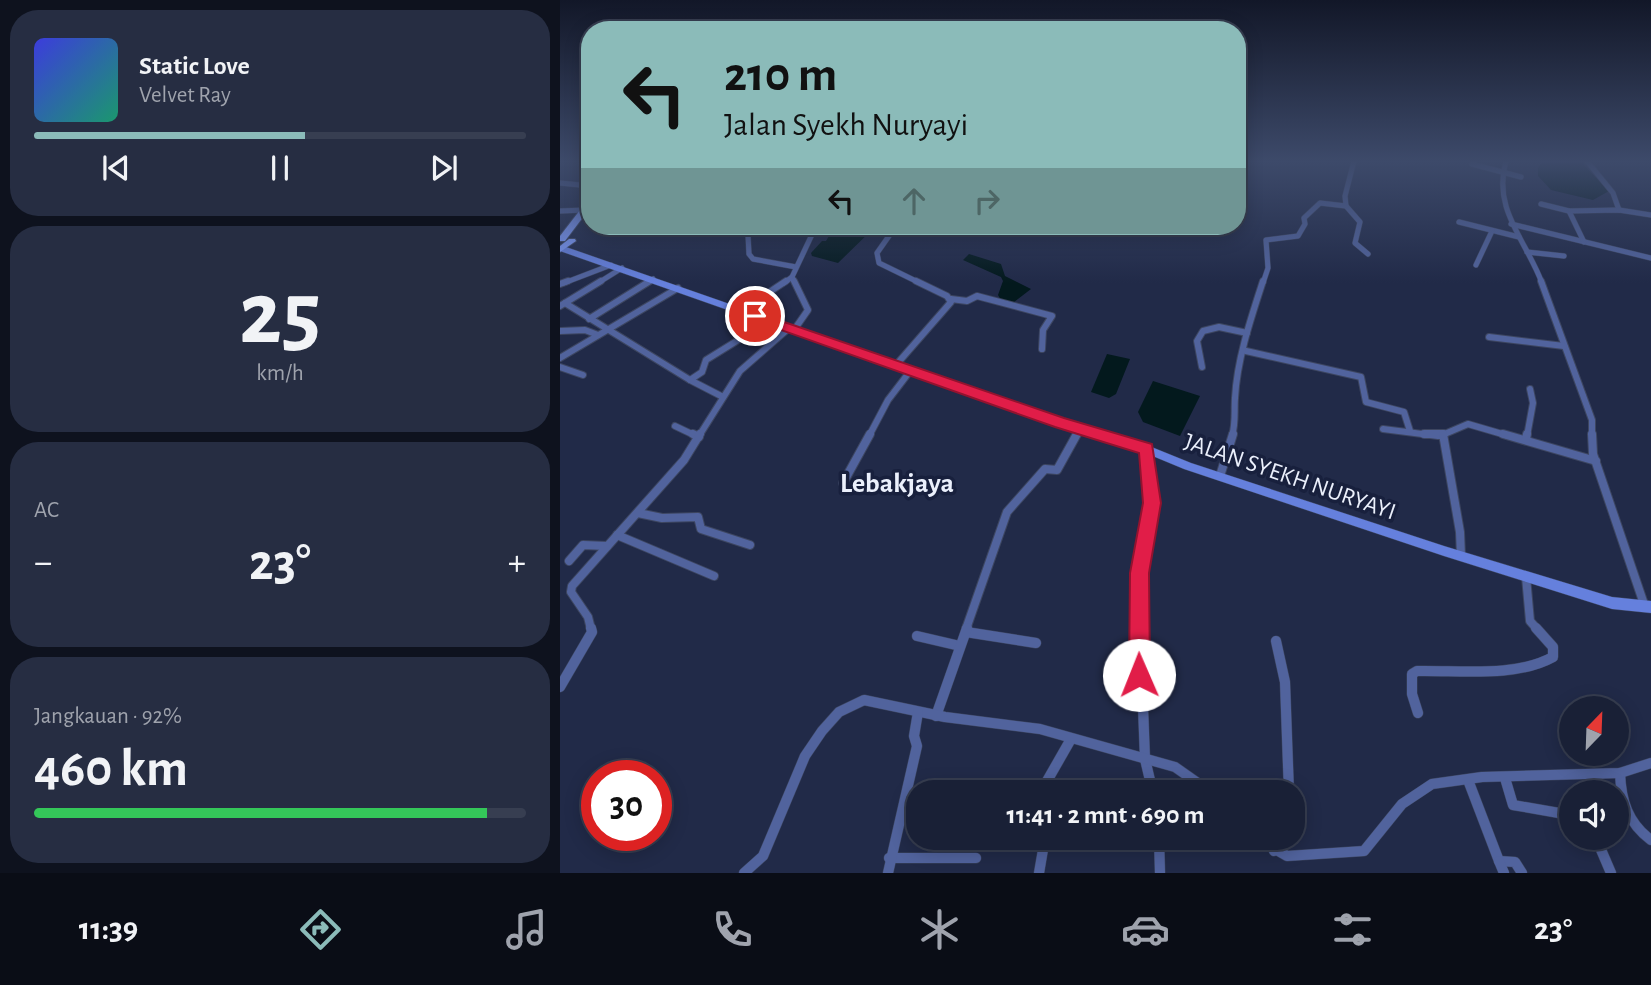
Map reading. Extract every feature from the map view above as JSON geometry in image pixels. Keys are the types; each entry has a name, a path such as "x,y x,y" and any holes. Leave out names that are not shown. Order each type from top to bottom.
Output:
{"main road":[{"path":"568,247 561,239 581,215"},
{"path":"568,247 573,228"},
{"name":"JALAN SYEKH NURYAYI","path":"568,247 769,321 1220,476 1526,577 1612,603 1648,607"}],"street":[{"path":"1346,202 1346,206 1360,222 1355,243 1368,254"},
{"path":"1503,202 1511,224 1527,252 1592,420 1596,461 1648,607"},
{"path":"1617,202 1619,210"},
{"path":"1220,476 1237,419 1235,398 1246,351 1247,333 1268,268 1267,238 1297,236 1305,223 1304,218 1320,203 1346,206"},
{"path":"1541,204 1569,211 1619,210 1651,215"},
{"path":"560,211 581,207"},
{"path":"1569,211 1584,242"},
{"path":"1459,222 1519,237"},
{"path":"1511,224 1651,258"},
{"path":"1476,265 1479,253 1492,231"},
{"path":"748,235 749,254 753,259 796,267"},
{"path":"741,311 792,277 812,235"},
{"path":"890,235 877,253 879,263 951,299 967,301 978,296 1052,316 1043,330 1042,348"},
{"path":"1527,252 1564,256"},
{"path":"560,284 617,266"},
{"path":"617,266 563,305 723,397"},
{"path":"560,687 592,632 589,617 570,592 572,586 684,460 742,369 792,329 808,310 792,277"},
{"path":"589,319 653,279"},
{"path":"560,359 678,288"},
{"path":"896,365 950,306 951,299"},
{"path":"690,380 702,372 706,360 769,321"},
{"path":"1202,367 1197,339 1203,331 1219,327 1247,333"},
{"path":"560,331 585,330 598,335"},
{"path":"1489,337 1564,346"},
{"path":"560,350 569,352"},
{"path":"1246,351 1361,377 1366,402 1404,412 1410,430"},
{"path":"560,367 583,375"},
{"path":"843,483 888,400 911,370"},
{"path":"1526,439 1533,402 1530,389"},
{"path":"1383,429 1443,434 1449,430 1460,430 1468,424 1596,461"},
{"path":"675,426 699,437"},
{"path":"936,716 1007,512 1045,469 1057,470 1080,429"},
{"path":"1443,434 1461,556"},
{"path":"1146,449 1152,503 1140,573 1139,612 1145,759 1150,780"},
{"path":"638,513 662,518 698,517 701,529 750,545"},
{"path":"617,535 714,576"},
{"path":"569,561 583,545 607,546"},
{"path":"1418,713 1412,694 1412,674 1417,671 1528,666 1549,662 1553,657 1553,647 1530,621 1526,577"},
{"path":"966,632 1036,643"},
{"path":"917,636 960,646"},
{"path":"1276,641 1286,682 1289,780"},
{"path":"744,873 763,856 805,756 839,712 864,700 936,716 1040,729 1071,740 1175,767 1194,780"},
{"path":"888,873 917,747 914,736 918,712"},
{"path":"1048,780 1071,740"},
{"path":"1271,850 1287,856 1364,851 1402,804 1432,784 1505,778 1620,776 1651,763"},
{"path":"1620,776 1621,794 1630,824 1651,840"},
{"path":"1505,778 1513,805 1559,813"},
{"path":"1468,780 1504,873"},
{"path":"1039,873 1043,850"},
{"path":"1159,850 1160,873"},
{"path":"1601,850 1611,873"},
{"path":"890,858 976,858"},
{"path":"1499,861 1517,863 1522,873"}],"shaded area":[{"path":"830,235 867,235 838,263 812,256 811,253"},
{"path":"969,254 1001,264 1005,276 1031,289 1014,302 1001,300 998,295 1003,281 1001,277 963,260"},
{"path":"1107,354 1130,359 1116,394 1109,398 1091,392"},
{"path":"1153,381 1200,396 1180,436 1143,422 1138,412"}],"district":[{"name":"Lebakjaya","path":"897,484"}],"route":[{"path":"755,316 1060,423 1146,449 1152,503 1140,573 1139,675"}]}
